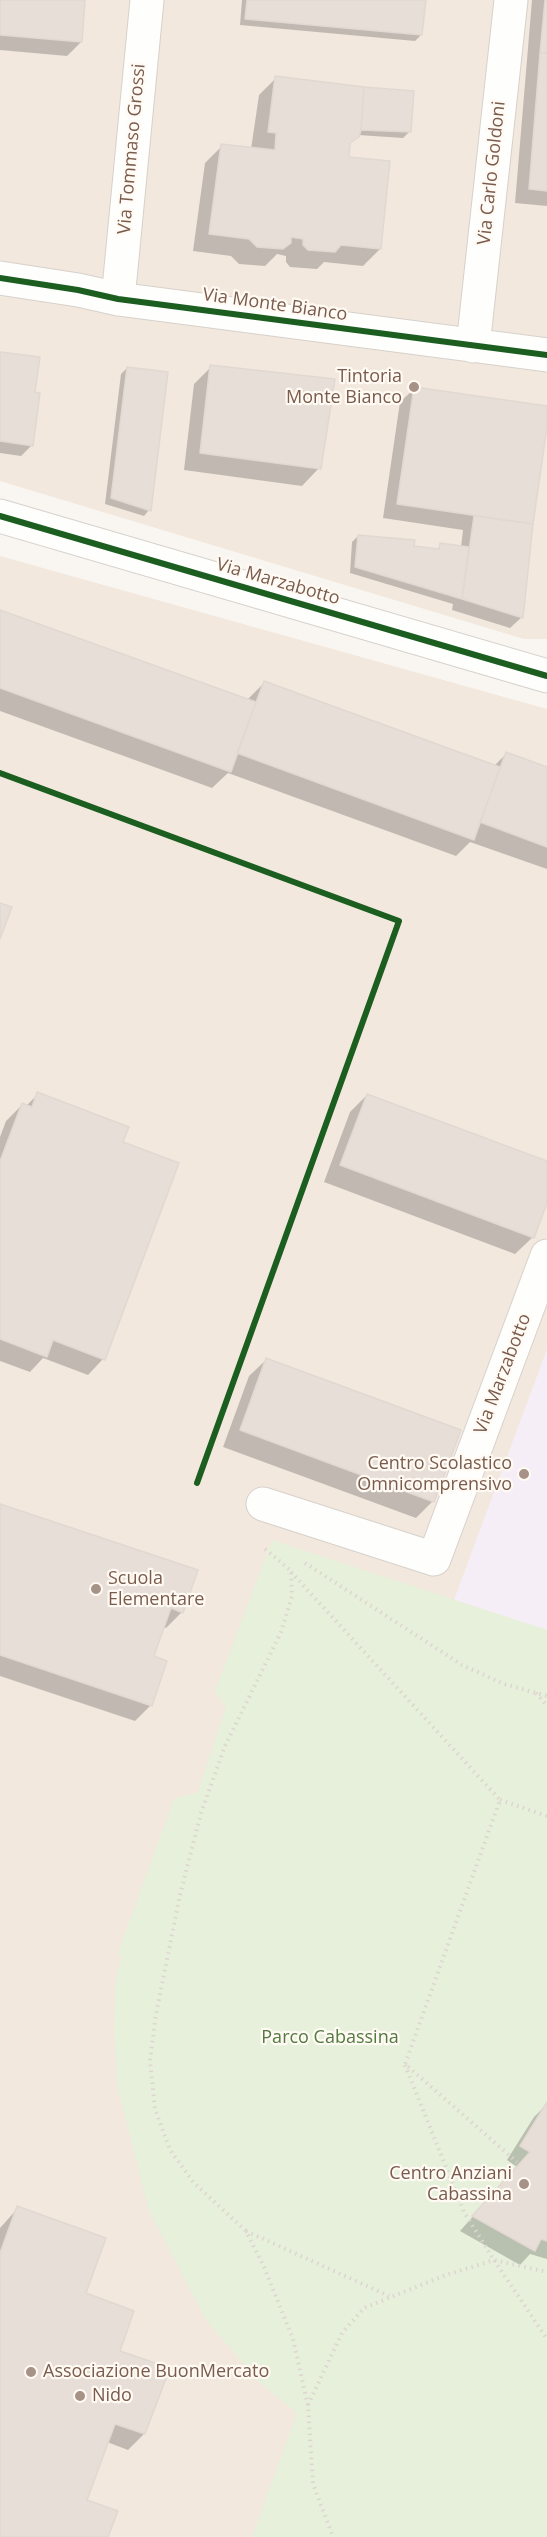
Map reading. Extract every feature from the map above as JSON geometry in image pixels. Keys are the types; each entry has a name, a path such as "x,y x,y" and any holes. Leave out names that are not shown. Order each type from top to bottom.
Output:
{"street":[{"name":"Via Tommaso Grossi","path":"118,299 147,0"},
{"name":"Via Carlo Goldoni","path":"473,346 511,0"},
{"name":"Via Monte Bianco","path":"0,278 78,290 118,299 547,355"},
{"name":"Via Marzabotto","path":"0,516 547,676"},
{"name":"Via Marzabotto","path":"263,1504 435,1559 547,1256"}],"path":[{"path":"270,1546 260,1543 291,1571 500,1800 547,1816"},
{"path":"300,1560 462,1665 504,1683 547,1696"},
{"path":"291,1571 292,1596 280,1632 225,1746 201,1813 180,1895 156,2014 150,2061 155,2109 170,2150 194,2183 246,2231 390,2296"},
{"path":"536,1693 547,1706"},
{"path":"500,1800 405,2064 464,2212 547,2339"},
{"path":"405,2064 517,2162"},
{"path":"246,2231 264,2267 293,2338 308,2406 313,2484 333,2537"},
{"path":"308,2406 342,2333 364,2308 390,2296 494,2260 547,2272"}],"shaded area":[{"path":"0,0 547,0 547,639 524,639 0,481"},
{"path":"0,556 547,709 547,2537 0,2537"},
{"name":"Centro Scolastico Omnicomprensivo","path":"547,1349 547,1630 454,1600"}],"green space":[{"name":"Parco Cabassina","path":"272,1540 547,1630 547,2537 252,2537 297,2413 260,2383 206,2320 149,2211 117,2085 114,2033 115,1982 122,1955 118,1953 174,1799 198,1792 226,1707 215,1691"}],"building":[{"path":"0,0 85,0 82,42 0,35"},
{"path":"247,0 426,0 422,35 245,19"},
{"path":"545,0 547,0 547,53 540,53"},
{"path":"540,53 547,53 547,191 529,189"},
{"path":"275,76 364,87 361,130 359,137 350,143 349,157 390,161 381,249 341,245 335,252 308,250 303,245 303,239 291,237 291,243 283,249 257,247 249,239 209,234 221,144 275,150 276,133 268,132"},
{"path":"364,87 414,91 411,132 361,130"},
{"path":"0,352 40,357 35,392 40,393 33,446 0,441"},
{"path":"210,365 335,379 321,469 200,453"},
{"path":"127,367 168,372 151,511 111,498"},
{"path":"414,387 547,406 547,427 533,524 397,504"},
{"path":"474,516 533,524 523,618 462,599"},
{"path":"358,535 415,540 414,546 439,549 440,543 469,547 462,599 355,567"},
{"path":"0,610 256,702 231,772 0,688"},
{"path":"264,681 500,767 474,840 237,753"},
{"path":"506,752 547,767 547,847 480,822"},
{"path":"0,903 12,907 0,939"},
{"path":"37,1092 129,1127 123,1142 179,1163 105,1360 53,1340 47,1357 0,1339 0,1161 22,1103 32,1107"},
{"path":"367,1094 547,1161 547,1203 534,1238 340,1165"},
{"path":"266,1358 461,1430 434,1502 240,1430"},
{"name":"Scuola Elementare","path":"0,1504 198,1570 183,1613 171,1608 154,1656 167,1661 152,1706 0,1655"},
{"name":"Centro Anziani Cabassina","path":"547,2102 547,2241 541,2239 535,2251 472,2216 530,2152 520,2146"},
{"name":"Nido","path":"17,2206 106,2238 86,2293 134,2311 120,2351 170,2368 145,2434 115,2424 87,2500 118,2511 108,2537 0,2537 0,2253"}],"cycle path":[{"path":"0,278 78,290 118,299 547,355"},
{"path":"0,516 547,676"},
{"path":"0,773 399,921 197,1483"}],"place":[{"name":"Tintoria Monte Bianco","path":"414,387"},
{"name":"Centro Scolastico Omnicomprensivo","path":"524,1474"},
{"name":"Scuola Elementare","path":"96,1589"},
{"name":"Centro Anziani Cabassina","path":"524,2184"},
{"name":"Associazione BuonMercato","path":"31,2372"},
{"name":"Nido","path":"80,2396"}]}
